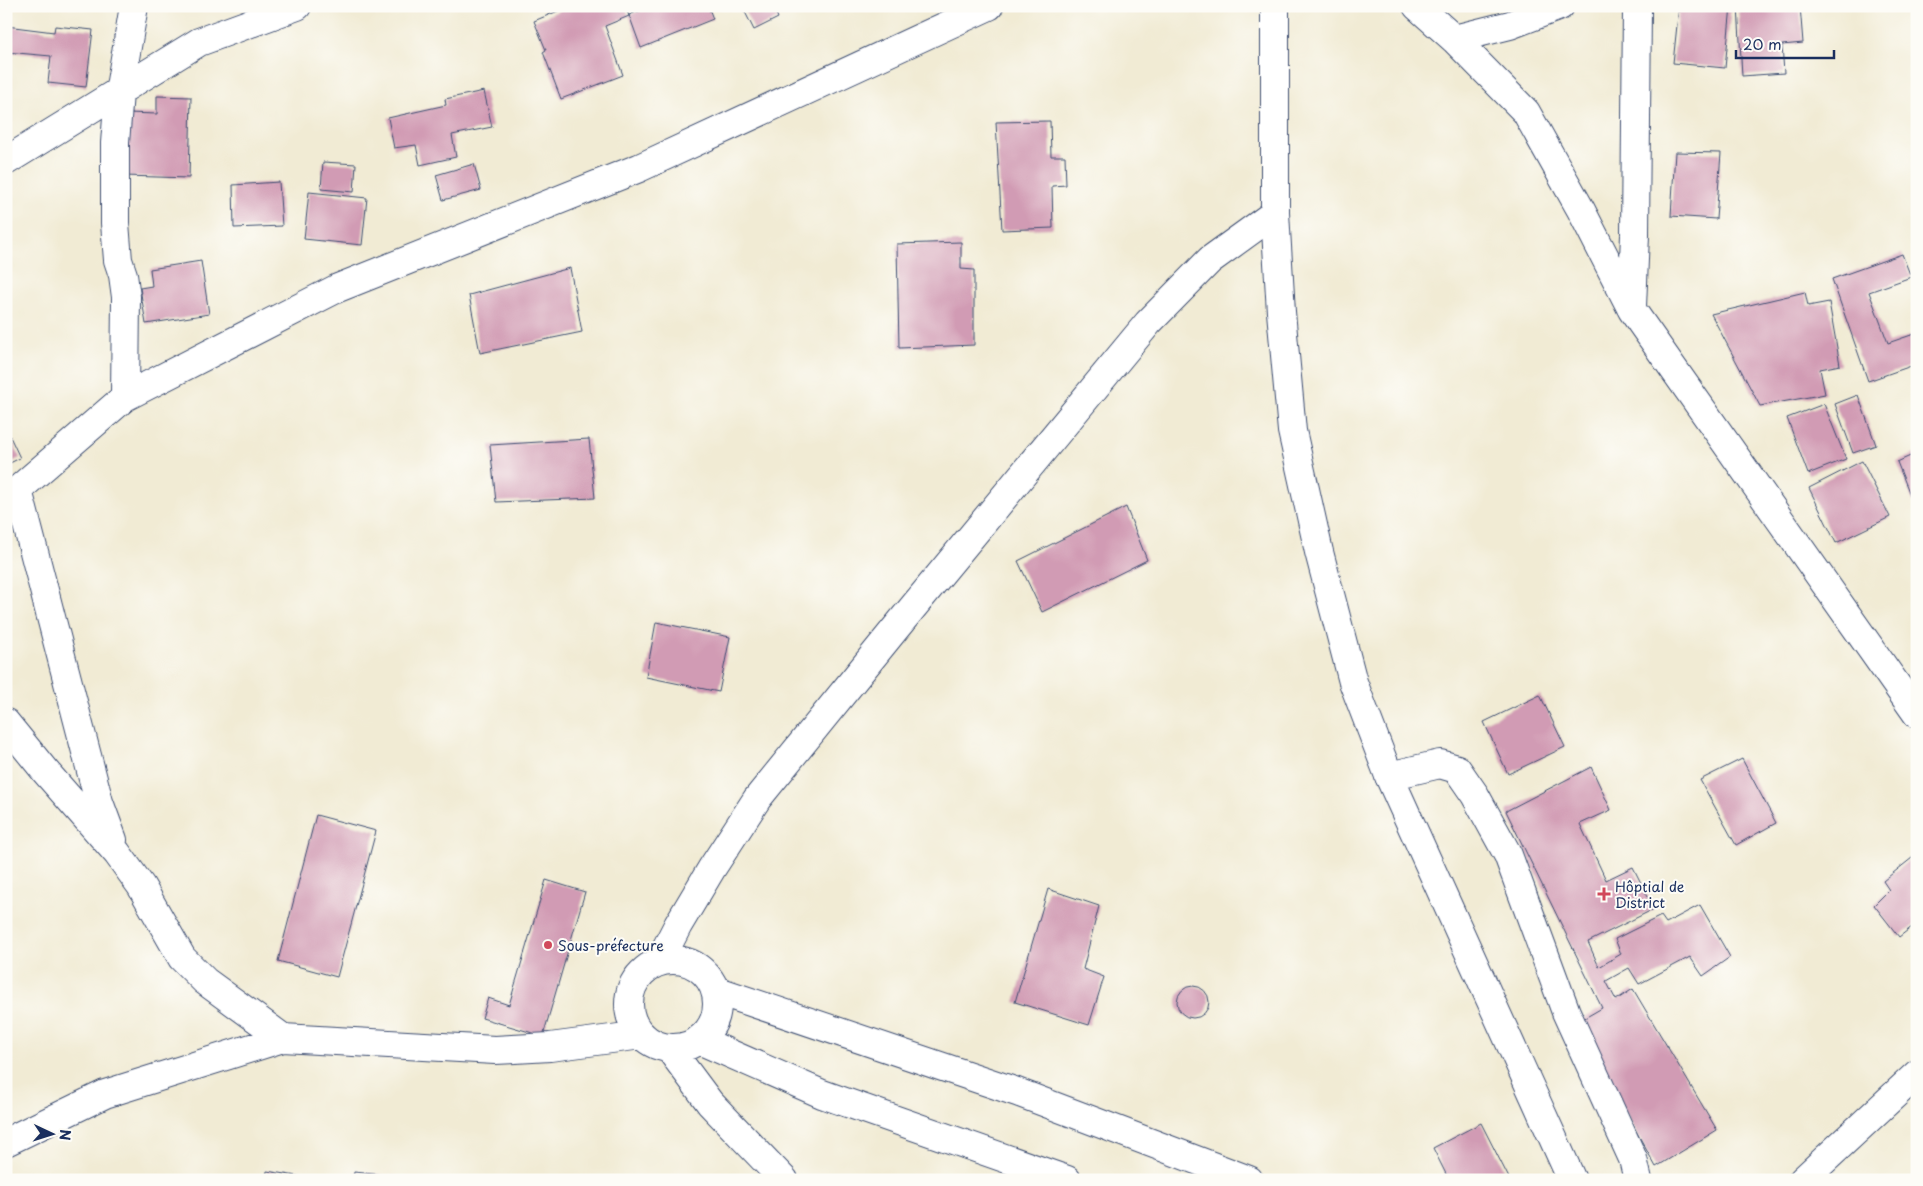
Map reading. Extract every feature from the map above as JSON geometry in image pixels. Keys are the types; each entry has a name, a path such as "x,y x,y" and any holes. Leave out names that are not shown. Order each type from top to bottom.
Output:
{"street":[{"path":"125,398 126,297 118,260 115,223 114,143 119,93 134,6"},
{"path":"6,161 199,42 297,6"},
{"path":"118,854 99,802 12,495 125,398 338,288 639,168 989,6"},
{"path":"1275,6 1275,213 1292,431 1319,552 1353,682 1389,776 1572,1180"},
{"path":"1417,6 1454,39 1526,112 1581,210 1632,310 1917,714"},
{"path":"1454,39 1510,25 1560,6"},
{"path":"1632,310 1635,235 1637,6"},
{"path":"659,962 707,876 758,799 895,629 1148,323 1210,260 1275,213"},
{"path":"6,723 44,770 118,854 141,886 182,958 205,981 283,1038"},
{"path":"1389,776 1440,764 1457,769 1476,795 1508,855 1566,1012 1633,1159 1638,1180"},
{"path":"673,959 693,964 709,978 715,990 718,1004 715,1018 709,1031 699,1040 684,1047 669,1048 655,1044 642,1035 633,1023 629,1009 630,994 636,980 646,969 659,962 673,959"},
{"path":"715,990 1017,1092 1250,1180"},
{"path":"6,1142 105,1094 283,1038 495,1050 550,1047 642,1035"},
{"path":"699,1040 822,1094 1067,1180"},
{"path":"669,1048 710,1103 784,1180"},
{"path":"1803,1180 1917,1074"}],"building":[{"path":"570,6 625,6 629,16 605,26 623,75 561,99 543,52 546,50 534,21"},
{"path":"651,6 708,6 713,19 641,48 629,15"},
{"path":"742,6 773,6 778,18 754,30"},
{"path":"1679,6 1731,6 1725,68 1673,63"},
{"path":"1738,6 1800,6 1803,43 1782,45 1784,73 1742,76"},
{"path":"6,26 54,32 55,26 93,30 86,87 48,83 51,56 6,52"},
{"path":"484,91 492,127 452,135 456,157 420,165 416,145 394,148 388,118 446,105 445,99"},
{"path":"157,96 191,97 189,178 125,176 127,113 157,114"},
{"path":"1050,121 1051,156 1065,156 1066,185 1052,186 1053,228 1002,230 996,122"},
{"path":"1675,152 1721,153 1716,219 1671,216"},
{"path":"323,162 356,164 354,192 321,189"},
{"path":"474,164 481,190 443,200 436,175"},
{"path":"279,182 282,226 234,228 233,185"},
{"path":"309,192 367,198 362,245 304,239"},
{"path":"961,242 961,269 974,270 974,345 899,348 897,244"},
{"path":"1902,254 1911,277 1869,292 1888,343 1917,333 1917,364 1868,381 1832,279"},
{"path":"201,261 209,314 146,324 140,288 152,286 150,269"},
{"path":"570,268 582,332 480,353 469,295"},
{"path":"1805,292 1808,306 1829,302 1840,365 1820,369 1825,394 1760,406 1711,314"},
{"path":"1858,395 1876,445 1853,453 1835,404"},
{"path":"1824,404 1846,459 1808,474 1787,418"},
{"path":"6,428 20,458 6,465"},
{"path":"589,439 595,498 496,502 490,445"},
{"path":"1917,453 1917,512 1897,462"},
{"path":"1862,461 1890,517 1836,543 1809,488"},
{"path":"1126,507 1147,560 1042,612 1018,561"},
{"path":"656,622 730,637 719,692 646,677"},
{"path":"1540,695 1565,747 1508,774 1484,722"},
{"path":"1742,759 1776,823 1736,845 1700,780"},
{"path":"1591,767 1611,810 1580,824 1606,880 1633,867 1654,909 1588,942 1599,967 1621,954 1615,939 1661,916 1666,923 1700,905 1730,957 1703,976 1690,957 1639,984 1629,968 1606,981 1616,1000 1633,989 1717,1130 1656,1167 1576,1023 1602,1008 1506,811"},
{"path":"316,815 376,831 337,977 278,961"},
{"path":"1917,854 1917,923 1899,937 1874,905 1889,890 1883,881"},
{"name":"Sous-préfecture","path":"546,880 585,892 543,1036 482,1018 488,998 509,1005"},
{"path":"1048,889 1099,906 1083,969 1104,977 1089,1025 1015,1002"},
{"path":"1193,986 1199,987 1204,991 1208,996 1208,1008 1204,1013 1199,1017 1193,1018 1187,1017 1182,1013 1178,1008 1177,1002 1178,996 1182,991 1187,987"},
{"path":"1481,1123 1510,1180 1449,1180 1433,1148"},
{"path":"267,1171 314,1179 314,1180 266,1180"},
{"path":"354,1172 413,1178 413,1180 353,1180"}],"place":[{"name":"Hôptial de District","path":"1604,894"},
{"name":"Sous-préfecture","path":"548,945"}]}
